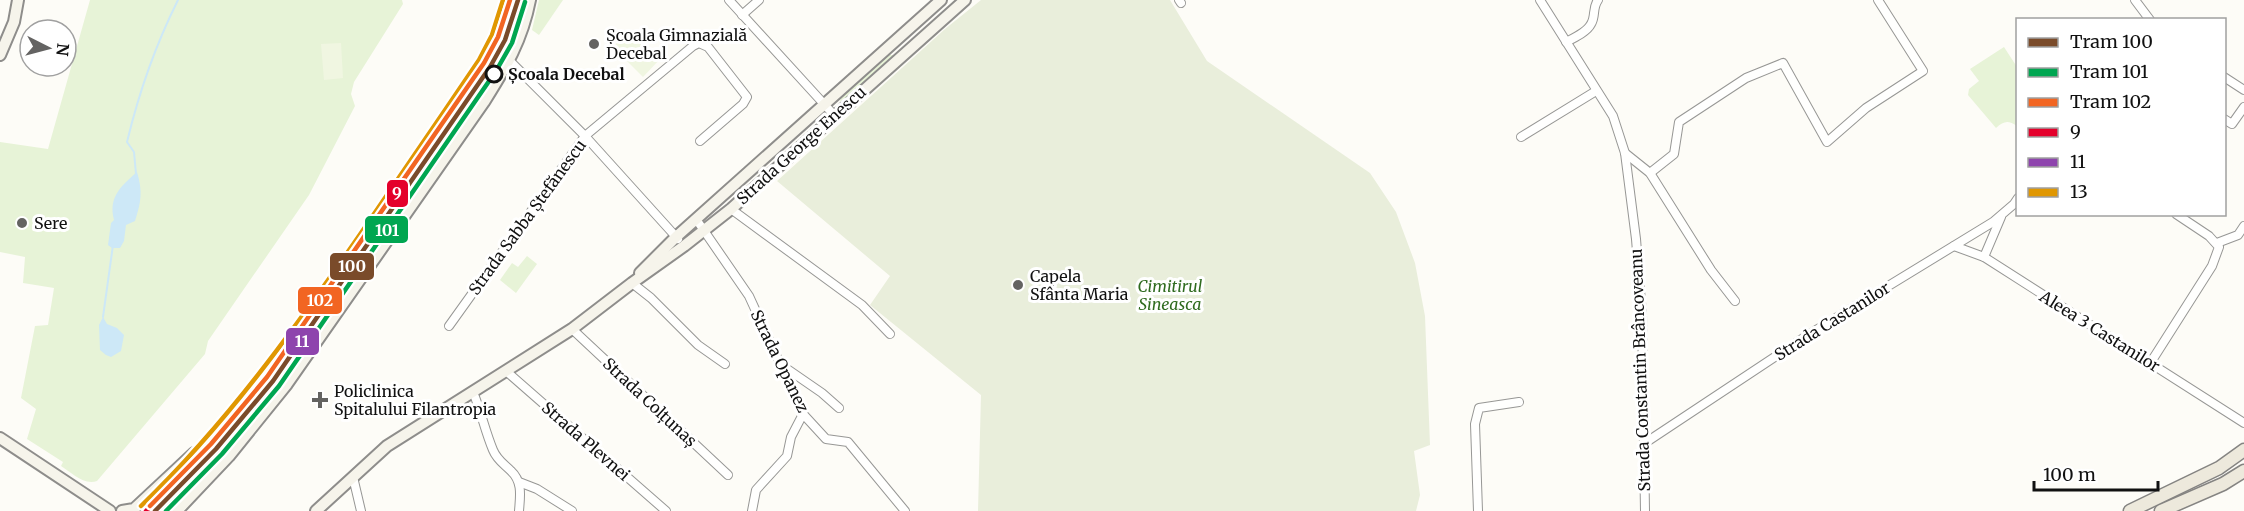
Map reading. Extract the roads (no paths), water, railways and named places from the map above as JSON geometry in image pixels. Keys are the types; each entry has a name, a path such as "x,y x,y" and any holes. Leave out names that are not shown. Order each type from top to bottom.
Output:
{"main road":[{"path":"2130,511 2219,468 2244,450"},
{"path":"2161,511 2223,484 2244,471"}],"street":[{"path":"0,55 14,22 18,0"},
{"path":"146,511 209,449 271,374 455,110 499,38 511,0"},
{"path":"177,511 229,456 287,384 510,61 530,0"},
{"path":"729,0 834,115"},
{"path":"742,15 759,0"},
{"name":"Strada George Enescu","path":"632,283 676,237 941,0"},
{"name":"Strada George Enescu","path":"316,511 387,446 572,329 705,230 965,0"},
{"name":"Strada Constantin Brâncoveanu","path":"1540,0 1613,116 1625,153 1636,239 1641,304 1645,511"},
{"path":"1566,42 1589,27 1592,23 1595,3 1598,0"},
{"path":"1650,173 1674,154 1679,122 1746,78 1783,63 1827,141 1866,108 1923,71 1878,0"},
{"path":"2135,0 2148,18"},
{"name":"Strada Sabba Ștefănescu","path":"449,326 585,136 699,43 708,47 747,97 700,141"},
{"path":"510,61 585,136 684,246"},
{"path":"2226,77 2244,90"},
{"path":"1521,137 1596,91"},
{"path":"2226,120 2232,124 2244,107"},
{"path":"1625,153 1650,173 1711,270 1735,301"},
{"name":"Strada Castanilor","path":"1645,443 1808,335 1993,222 2016,201"},
{"path":"730,209 862,305 890,334"},
{"path":"1984,257 2002,214"},
{"path":"2151,362 2212,266 2219,247 2217,243 2179,216"},
{"name":"Strada Opanez","path":"696,219 743,285 803,414 826,439 848,442 905,511"},
{"path":"2217,243 2238,235 2244,226"},
{"name":"Aleea 3 Castanilor","path":"1954,246 1984,257 2244,423"},
{"path":"632,283 651,298 698,345 725,364"},
{"name":"Strada Colțunaș","path":"572,329 728,475"},
{"path":"779,363 822,393 839,408"},
{"name":"Strada Plevnei","path":"506,370 666,511"},
{"path":"472,392 481,411 494,453 501,464 512,472 519,482 519,511"},
{"path":"1478,511 1476,413 1479,408 1519,402"},
{"path":"752,511 756,490 787,456 791,437 803,414"},
{"path":"0,438 110,511"},
{"path":"122,511 134,509 194,453 209,449"},
{"path":"352,477 362,511"},
{"path":"519,482 537,489 572,511"}],"water":[{"path":"137,172 140,197 135,221 126,225 124,241 120,248 112,248 108,245 111,223 114,220 114,198 121,187"},
{"path":"103,317 107,324 117,328 124,335 121,351 111,357 100,350 99,325"}],"waterway":[{"path":"136,174 134,152 127,142 148,70 178,0"},
{"path":"103,317 113,245"}],"tram line":[{"name":"102","path":"150,506 211,444 267,377 484,63 498,37 510,0"},
{"name":"100","path":"155,511 216,449 273,381 490,67 505,40 518,0"},
{"name":"101","path":"166,511 222,454 279,386 496,71 512,43 525,2"}],"place":[{"name":"Școala Gimnazială Decebal","path":"594,44"},
{"name":"Școala Decebal","path":"494,74"},
{"name":"Sere","path":"22,223"},
{"name":"Capela Sfânta Maria","path":"1018,285"},
{"name":"Policlinica Spitalului Filantropia","path":"320,400"}],"park label":[{"name":"Cimitirul Sineasca","path":"1170,295"}]}
